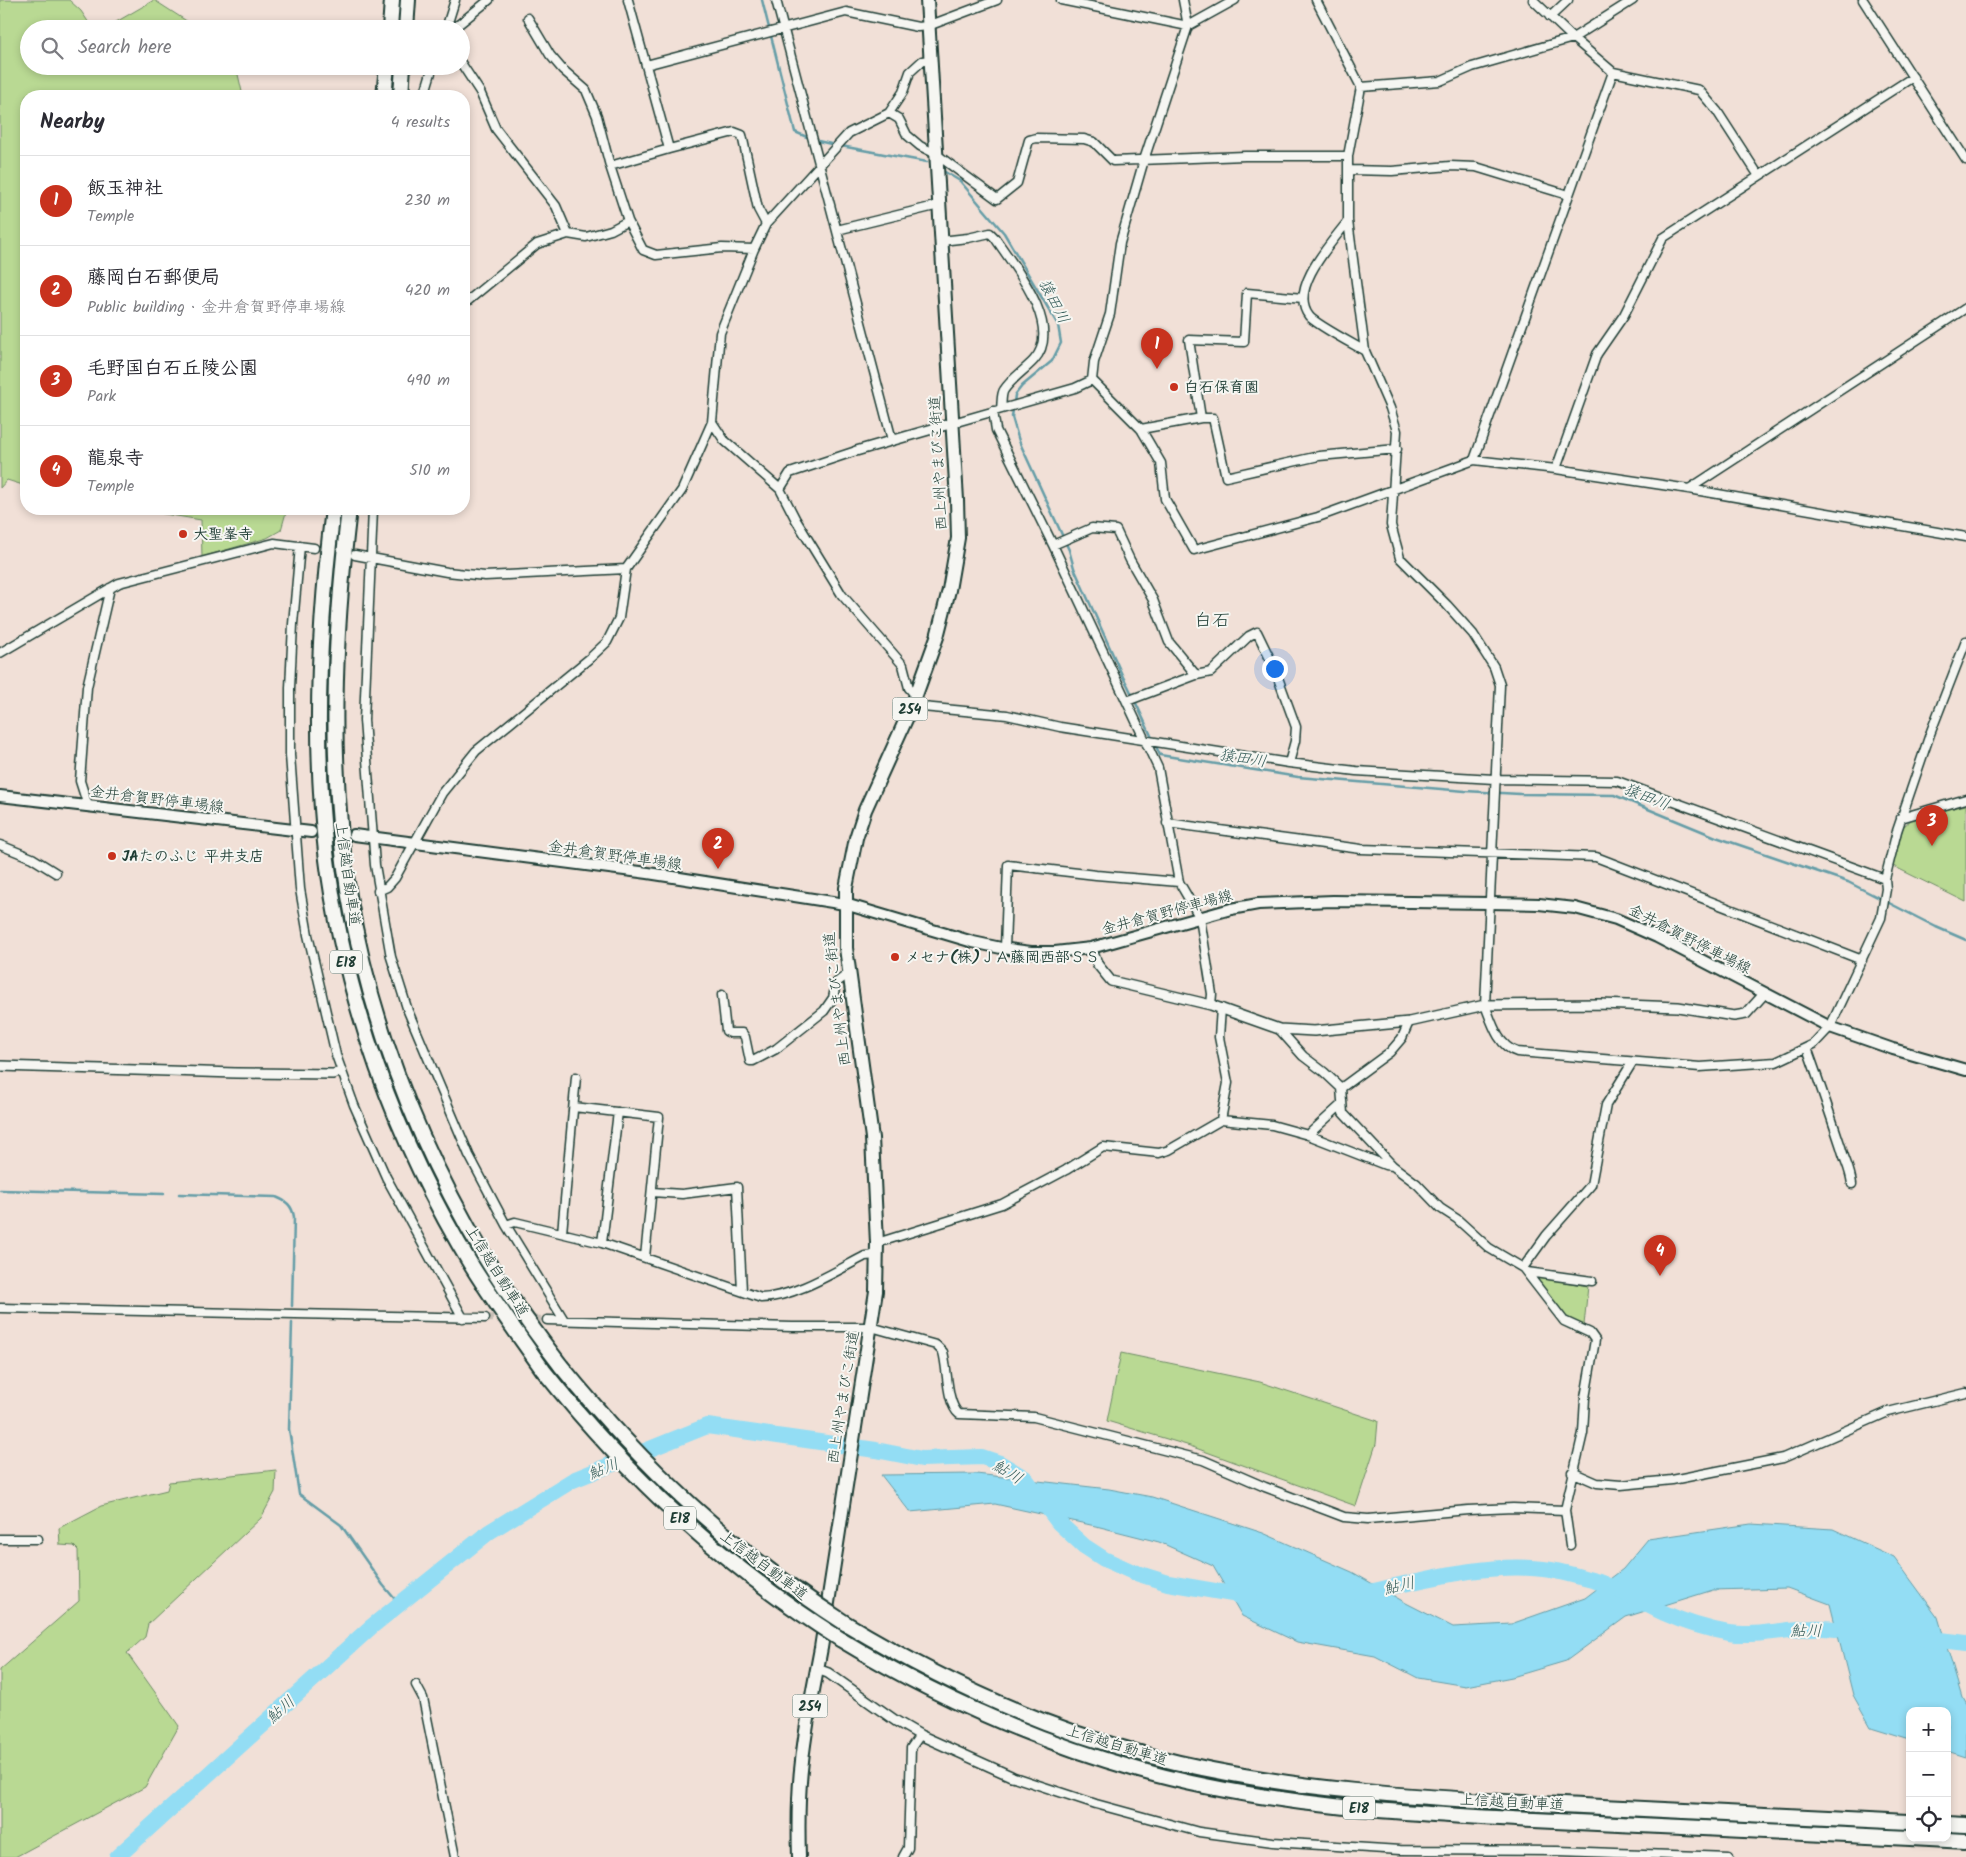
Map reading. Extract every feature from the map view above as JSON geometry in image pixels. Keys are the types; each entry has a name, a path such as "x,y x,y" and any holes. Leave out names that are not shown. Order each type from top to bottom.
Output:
{"highway":[{"path":"391,20 392,0"},
{"path":"407,20 408,0"},
{"name":"西上州やまびこ街道","path":"799,1857 798,1812 802,1762 876,1290 877,1249 872,1138 844,926 847,879 856,838 865,810 914,701 936,637 948,590 958,538 953,423 927,0"},
{"path":"385,90 386,75"},
{"path":"401,90 402,75"},
{"name":"上信越自動車道","path":"333,515 321,654 320,758 326,852 351,981 362,1023 383,1082 429,1189 473,1267 543,1370 618,1458 678,1516 750,1578 840,1639 916,1682 994,1720 1040,1738 1140,1770 1239,1793 1338,1806 1457,1816 1906,1838"},
{"name":"上信越自動車道","path":"349,515 337,656 336,760 343,849 349,896 368,981 378,1018 402,1086 424,1141 444,1182 486,1259 511,1297 560,1366 613,1429 654,1472 710,1524 785,1583 845,1623 946,1680 1002,1706 1039,1720 1145,1755 1244,1777 1333,1790 1421,1797 1906,1822"},
{"path":"1951,1824 1966,1825"},
{"name":"上信越自動車道","path":"1951,1840 1966,1841"}],"main road":[{"name":"金井倉賀野停車場線","path":"0,796 311,832"},
{"name":"金井倉賀野停車場線","path":"354,835 648,874 845,904 973,942 1031,952 1055,952 1091,948 1231,909 1258,904 1333,901 1539,904 1575,908 1616,919 1658,937 1830,1027 1893,1050 1966,1070"}],"street":[{"path":"449,20 456,0"},
{"path":"464,20 489,0"},
{"path":"628,0 669,149"},
{"path":"776,0 892,440"},
{"path":"646,65 783,27 846,12 918,27 928,26 997,0"},
{"path":"1061,0 1188,26 1235,0"},
{"path":"1092,380 1094,362 1110,314 1120,243 1144,160 1188,26 1183,0"},
{"path":"1316,0 1361,87 1348,156 1348,221 1365,351 1390,408 1397,431 1391,525 1400,558 1473,634 1494,667 1500,686 1484,1005 1502,1044 1509,1050 1517,1052 1632,1063 1700,1067 1776,1062 1814,1044 1830,1027 1882,918 1886,889 1885,879 1901,818 1930,734 1966,641"},
{"path":"1533,0 1613,72 1699,90 1717,111 1759,176"},
{"path":"1550,17 1568,0"},
{"path":"1361,87 1440,80 1472,67 1573,38 1633,0"},
{"path":"1862,0 1966,160"},
{"path":"528,18 550,56 586,90 597,116 610,166 628,221 643,250 656,255 722,248 754,249"},
{"path":"378,891 387,887 395,878 442,792 476,751 607,642 619,618 626,569 682,490 712,422 720,333 766,224 849,133 889,113 903,92 910,72 922,61 930,60"},
{"path":"1474,460 1613,72"},
{"path":"426,90 430,75"},
{"path":"469,75 480,92 496,129 556,206 568,234"},
{"path":"1556,468 1597,354 1624,316 1663,238 1913,78"},
{"path":"889,113 899,119 907,135 920,146 936,154 996,199 1017,183 1028,140 1084,139 1094,142 1113,162 1245,156 1348,156"},
{"path":"610,166 734,132 742,135 758,209 766,224"},
{"path":"1349,170 1392,171 1450,166 1476,167 1568,196"},
{"path":"837,230 939,205"},
{"path":"470,299 537,244 568,234 586,237 611,230 628,221"},
{"path":"1348,221 1315,262 1303,298 1304,309 1310,318 1365,351"},
{"path":"941,241 990,233 1020,275 1040,311 1044,342 1036,358 1003,390 1001,408"},
{"path":"1201,418 1189,340 1244,342 1247,293 1303,298"},
{"path":"1690,488 1966,308"},
{"path":"780,490 790,473 892,440 1075,388 1092,380"},
{"path":"1092,380 1142,428 1161,463 1166,499 1194,550 1318,517 1394,491 1474,460 1556,468 1690,488 1966,537"},
{"path":"993,411 996,430 1055,544 1129,700 1158,768 1179,882 1200,918 1212,994 1211,1005"},
{"path":"1142,428 1201,418 1213,418 1226,477 1319,456 1397,448"},
{"path":"712,422 724,440 780,490 842,595 903,665 914,701 1288,763 1356,771 1494,779 1617,781 1885,879"},
{"path":"373,515 364,720 378,891 391,957 408,1011 469,1154 506,1225 564,1320"},
{"path":"1055,544 1092,528 1116,530 1130,560 1153,600 1169,642 1196,675"},
{"path":"0,653 119,583 274,543 314,548"},
{"path":"300,546 292,624 290,755 300,889 308,936 341,1072 386,1177 463,1318"},
{"path":"355,555 447,572 485,576 626,569"},
{"path":"88,806 80,781 87,688 110,588"},
{"path":"1129,700 1196,675 1211,672 1249,636 1257,632 1274,666 1296,727 1295,741 1288,763"},
{"path":"1901,818 1966,799"},
{"path":"1167,823 1361,849 1596,857 1862,960"},
{"path":"0,846 32,858 56,873"},
{"path":"1005,948 1008,865 1179,882"},
{"path":"1091,948 1098,965 1111,981 1211,1005 1279,1029 1314,1031 1409,1022 1484,1005 1600,1004 1678,1007 1734,1016 1746,1014 1764,994"},
{"path":"722,995 726,1031 730,1034 742,1033 745,1037 750,1061 753,1061 776,1048 824,1011 833,998 836,983 849,973"},
{"path":"1221,1008 1219,1036 1228,1083 1221,1120"},
{"path":"1341,1088 1390,1052 1402,1038 1409,1022"},
{"path":"1279,1029 1303,1056 1341,1088 1343,1113 1393,1166 1417,1184 1440,1208 1457,1219 1489,1248 1525,1270 1564,1321 1590,1333 1595,1340 1586,1398 1583,1433 1572,1472 1565,1510 1570,1545"},
{"path":"1806,1048 1850,1169 1852,1184"},
{"path":"1525,1270 1546,1236 1592,1185 1606,1105 1632,1063"},
{"path":"0,1066 236,1073 333,1074 341,1072"},
{"path":"562,1233 576,1077"},
{"path":"1308,1135 1342,1104"},
{"path":"574,1107 659,1117 645,1257"},
{"path":"602,1244 618,1112"},
{"path":"506,1225 515,1222 602,1244 645,1257 761,1298 771,1298 792,1292 877,1249 1002,1204 1066,1170 1103,1147 1159,1153 1169,1150 1221,1120 1272,1125 1308,1135 1385,1165 1393,1166"},
{"path":"652,1192 682,1194 737,1187 742,1291"},
{"path":"1525,1270 1592,1281"},
{"path":"0,1308 485,1318"},
{"path":"547,1320 792,1328 871,1327 936,1345 943,1352 951,1400 954,1410 959,1414 1034,1417 1203,1460 1265,1487 1344,1517 1368,1519 1513,1508 1565,1510"},
{"path":"1572,1472 1597,1483 1621,1485 1672,1480 1783,1458 1888,1412 1966,1393"},
{"path":"0,1539 38,1539"},
{"path":"817,1669 832,1676 896,1721 920,1735 1011,1776 1096,1804 1199,1832 1273,1842 1400,1850 1558,1851 1729,1857"},
{"path":"416,1685 423,1698 455,1857"},
{"path":"903,1857 908,1848 911,1748 920,1735"}],"green space":[{"path":"0,0 69,0 81,11 87,20 20,20 20,75 238,75 242,90 20,90 20,484 7,480 0,488"},
{"path":"154,0 185,20 120,20"},
{"path":"171,515 285,515 281,530 267,538 202,557 201,520"},
{"path":"1966,805 1966,902 1893,866 1903,827 1914,817"},
{"path":"1536,1277 1588,1286 1584,1325 1564,1317 1534,1279"},
{"path":"1121,1353 1260,1382 1378,1421 1376,1444 1356,1506 1190,1446 1107,1421"},
{"path":"276,1470 275,1492 261,1518 148,1624 145,1637 127,1653 179,1726 145,1787 15,1857 0,1857 0,1670 79,1601 78,1550 74,1546 60,1545 59,1528 101,1506 167,1490 169,1482"}],"water":[{"path":"976,1474 1109,1489 1152,1497 1263,1533 1352,1572 1453,1627 1511,1624 1585,1598 1623,1569 1648,1539 1751,1524 1833,1529 1894,1557 1938,1617 1962,1698 1966,1705 1966,1757 1951,1752 1951,1707 1906,1707 1906,1738 1871,1727 1853,1695 1830,1604 1787,1588 1713,1590 1626,1617 1566,1661 1512,1677 1466,1686 1418,1678 1375,1656 1297,1642 1242,1616 1213,1566 1159,1542 995,1504 910,1512 881,1475"}],"waterway":[{"name":"猿田川","path":"762,0 795,132 814,140 835,145"},
{"name":"猿田川","path":"841,146 927,162"},
{"name":"猿田川","path":"945,172 960,181 1004,233 1058,325 1061,343 1052,361 1022,386 1015,395 1012,417 1019,441 1069,550 1074,568 1160,755 1298,777 1465,791 1520,794 1614,795 1716,837 1848,882 1936,927 1966,940"},
{"path":"0,1190 164,1194"},
{"path":"179,1194 276,1197 288,1204 292,1209 294,1217 292,1306"},
{"path":"292,1323 289,1429 299,1494 341,1525 383,1585 399,1604"},
{"name":"鮎川","path":"117,1857 371,1627 489,1532 573,1480 707,1426 876,1450 922,1459 982,1457 1000,1463 1025,1478 1058,1522 1084,1546 1104,1559 1133,1572 1168,1583 1250,1597"},
{"name":"鮎川","path":"1361,1594 1455,1573 1504,1568 1528,1568 1557,1571 1599,1582 1672,1616 1696,1625 1729,1633 1760,1633 1817,1628 1857,1632"},
{"name":"鮎川","path":"1923,1638 1966,1643"}],"tunnel":[{"path":"314,548 355,555"},
{"path":"485,1318 547,1320"}],"place":[{"name":"飯玉神社","path":"1157,369"},
{"name":"白石保育園","path":"1174,387"},
{"name":"大聖峯寺","path":"183,534"},
{"name":"毛野国白石丘陵公園","path":"1932,846"},
{"name":"JAたのふじ 平井支店","path":"112,856"},
{"name":"藤岡白石郵便局","path":"718,869"},
{"name":"メセナ(株)ＪＡ藤岡西部ＳＳ","path":"895,957"},
{"name":"龍泉寺","path":"1660,1276"}],"district":[{"name":"白石","path":"1212,620"}]}
